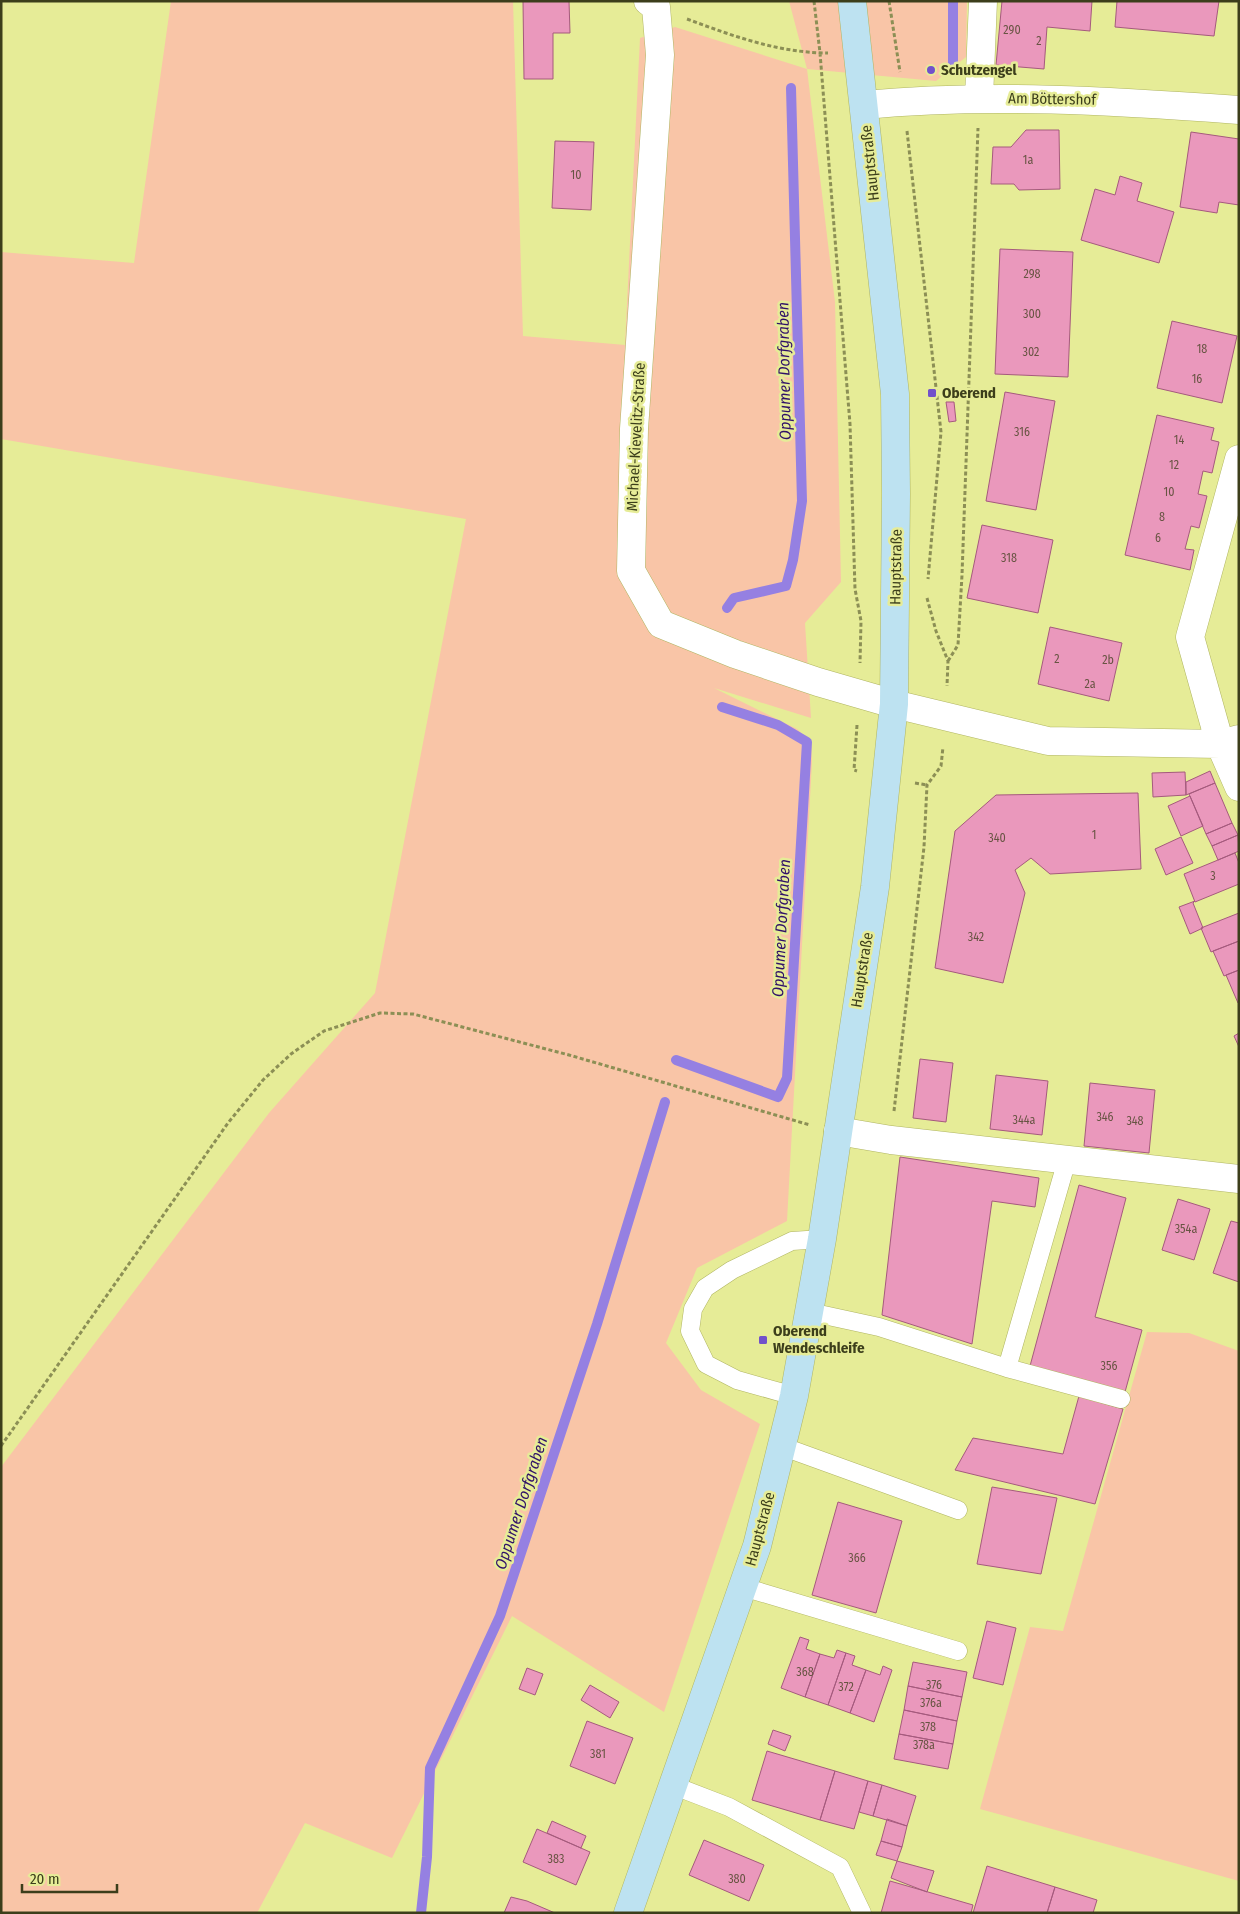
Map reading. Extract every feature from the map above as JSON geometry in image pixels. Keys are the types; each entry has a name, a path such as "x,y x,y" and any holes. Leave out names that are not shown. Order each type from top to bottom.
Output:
{"main road":[{"name":"Hauptstraße","path":"628,1913 757,1546 794,1396 822,1240 875,887 894,704 895,394 852,1"}],"street":[{"path":"979,98 983,1"},
{"name":"Michael-Kievelitz-Straße","path":"652,4 660,56 634,430 631,571 662,624 735,654 818,682 894,704 1048,741 1230,742"},
{"name":"Am Böttershof","path":"864,105 904,101 979,98 1100,100 1239,110"},
{"path":"1239,459 1190,637 1230,742 1239,787"},
{"path":"838,1131 891,1140 1239,1179"}],"lane":[{"path":"1007,1368 1066,1160"},
{"path":"794,1396 737,1380 706,1364 690,1331 693,1309 705,1288 732,1270 792,1241 822,1240"},
{"path":"810,1312 879,1327 1007,1368 1121,1399"},
{"path":"781,1446 958,1510"},
{"path":"743,1587 958,1650"},
{"path":"672,1785 729,1807 840,1866 862,1913"}],"path":[{"path":"814,1 820,53 850,424 855,589 861,622 854,770"},
{"path":"889,1 904,101 941,432 927,585"},
{"path":"652,4 736,37 778,48 820,53 858,53"},
{"path":"948,661 958,644 962,575 979,98"},
{"path":"891,1140 924,847 927,786 941,766 945,716 948,661 936,631 926,594"},
{"path":"1,1446 228,1123 263,1080 291,1054 324,1031 380,1013 413,1014 569,1055 799,1122 838,1131"}],"shaded area":[{"path":"171,1 513,1 523,336 625,345 640,38 675,27 807,69 835,302 841,582 805,623 811,718 714,688 797,729 811,742 812,762 787,1221 697,1268 666,1343 701,1390 760,1424 664,1712 512,1616 392,1858 305,1823 257,1913 2,1913 1,1467 269,1113 375,993 466,519 1,439 1,252 134,263"},
{"path":"789,1 967,1 966,57 936,81 807,69"},
{"path":"1147,1332 1189,1333 1239,1351 1239,1881 980,1809 1030,1627 1063,1631"}],"building":[{"path":"523,1 569,1 570,33 553,33 553,79 524,79"},
{"path":"1002,1 1092,1 1090,31 1047,27 1044,69 996,65"},
{"path":"1117,1 1219,1 1214,36 1115,27"},
{"path":"1026,130 1059,130 1060,189 1019,190 1014,184 991,184 993,147 1011,147"},
{"path":"1191,132 1239,139 1239,205 1219,202 1217,213 1180,207"},
{"path":"555,141 594,142 591,210 552,208"},
{"path":"1120,176 1142,183 1137,201 1174,212 1159,263 1081,240 1095,189 1115,195"},
{"path":"1000,249 1073,252 1068,377 995,374"},
{"path":"1172,321 1237,336 1222,403 1157,388"},
{"path":"1005,392 1055,401 1036,510 986,501"},
{"path":"946,402 954,402 956,421 949,422"},
{"path":"1157,415 1214,428 1211,440 1219,442 1212,473 1203,471 1198,494 1207,496 1199,528 1191,526 1185,549 1194,550 1190,570 1125,555"},
{"path":"982,525 1053,540 1038,613 967,598"},
{"path":"1050,627 1122,643 1109,701 1038,684"},
{"path":"1210,771 1215,783 1186,795 1186,782"},
{"path":"1185,772 1186,795 1153,797 1152,773"},
{"path":"1215,783 1232,823 1206,834 1189,794"},
{"path":"1138,793 1141,869 1050,874 1031,858 1015,870 1025,893 1003,983 935,968 955,831 996,795"},
{"path":"1190,796 1203,826 1181,836 1168,806"},
{"path":"1232,823 1238,835 1212,846 1206,834"},
{"path":"1238,835 1239,851 1218,860 1212,846"},
{"path":"1181,837 1193,863 1166,875 1155,849"},
{"path":"1235,853 1239,863 1239,884 1195,902 1184,874"},
{"path":"1195,901 1193,903 1203,928 1190,934 1179,907"},
{"path":"1239,913 1239,941 1211,952 1201,928"},
{"path":"1239,941 1239,970 1224,976 1213,951"},
{"path":"1239,970 1239,1002 1238,1003 1226,975"},
{"path":"1239,1033 1239,1047 1234,1036"},
{"path":"920,1059 953,1063 946,1122 913,1118"},
{"path":"996,1075 1048,1081 1042,1135 990,1129"},
{"path":"1090,1083 1155,1090 1149,1153 1084,1146"},
{"path":"900,1157 1039,1178 1035,1207 992,1201 972,1344 882,1315"},
{"path":"1079,1185 1126,1198 1095,1317 1142,1330 1125,1392 1030,1366"},
{"path":"1178,1199 1210,1209 1194,1260 1162,1250"},
{"path":"1231,1221 1239,1223 1239,1282 1213,1273"},
{"path":"1079,1396 1123,1409 1095,1504 955,1470 973,1438 1063,1454"},
{"path":"992,1487 1057,1498 1041,1574 977,1564"},
{"path":"838,1502 902,1521 876,1613 812,1595"},
{"path":"987,1621 1016,1628 1003,1685 973,1678"},
{"path":"800,1637 809,1640 806,1649 820,1654 805,1697 781,1688"},
{"path":"837,1650 846,1653 828,1705 805,1697 820,1654 834,1658"},
{"path":"846,1653 855,1656 852,1665 866,1670 850,1713 828,1705"},
{"path":"913,1662 967,1672 962,1697 908,1686"},
{"path":"883,1666 892,1670 874,1722 850,1713 866,1670 880,1675"},
{"path":"527,1668 543,1674 535,1695 519,1689"},
{"path":"590,1685 619,1702 610,1718 581,1700"},
{"path":"908,1686 962,1697 957,1721 904,1710"},
{"path":"904,1710 957,1721 953,1744 899,1734"},
{"path":"587,1721 633,1738 615,1784 570,1766"},
{"path":"773,1730 791,1736 785,1751 768,1744"},
{"path":"899,1734 953,1744 948,1769 894,1759"},
{"path":"767,1751 835,1771 820,1820 752,1800"},
{"path":"835,1771 868,1781 854,1829 820,1820"},
{"path":"868,1781 882,1785 873,1816 859,1812"},
{"path":"882,1785 916,1796 907,1826 873,1816"},
{"path":"887,1819 907,1826 902,1847 881,1841"},
{"path":"552,1821 586,1836 581,1848 547,1833"},
{"path":"537,1829 590,1852 576,1885 523,1862"},
{"path":"704,1840 764,1865 749,1901 689,1875"},
{"path":"881,1841 902,1847 897,1861 876,1855"},
{"path":"897,1861 934,1871 927,1892 891,1878"},
{"path":"987,1866 1055,1887 1047,1913 973,1913"},
{"path":"890,1881 973,1905 971,1913 881,1913"},
{"path":"1055,1887 1097,1900 1093,1913 1047,1913"},
{"path":"511,1897 527,1901 555,1913 504,1913"}],"waterway":[{"name":"Oppumer Dorfgraben","path":"953,1 953,63"},
{"name":"Oppumer Dorfgraben","path":"727,608 734,598 786,586 793,560 802,501 791,88"},
{"name":"Oppumer Dorfgraben","path":"676,1060 778,1097 787,1078 807,742 778,725 722,707"},
{"name":"Oppumer Dorfgraben","path":"421,1913 427,1857 430,1768 500,1616 597,1324 665,1102"}],"place":[{"name":"Schutzengel","path":"931,70"},
{"name":"Oberend","path":"932,393"},
{"name":"Oberend Wendeschleife","path":"763,1340"}]}
